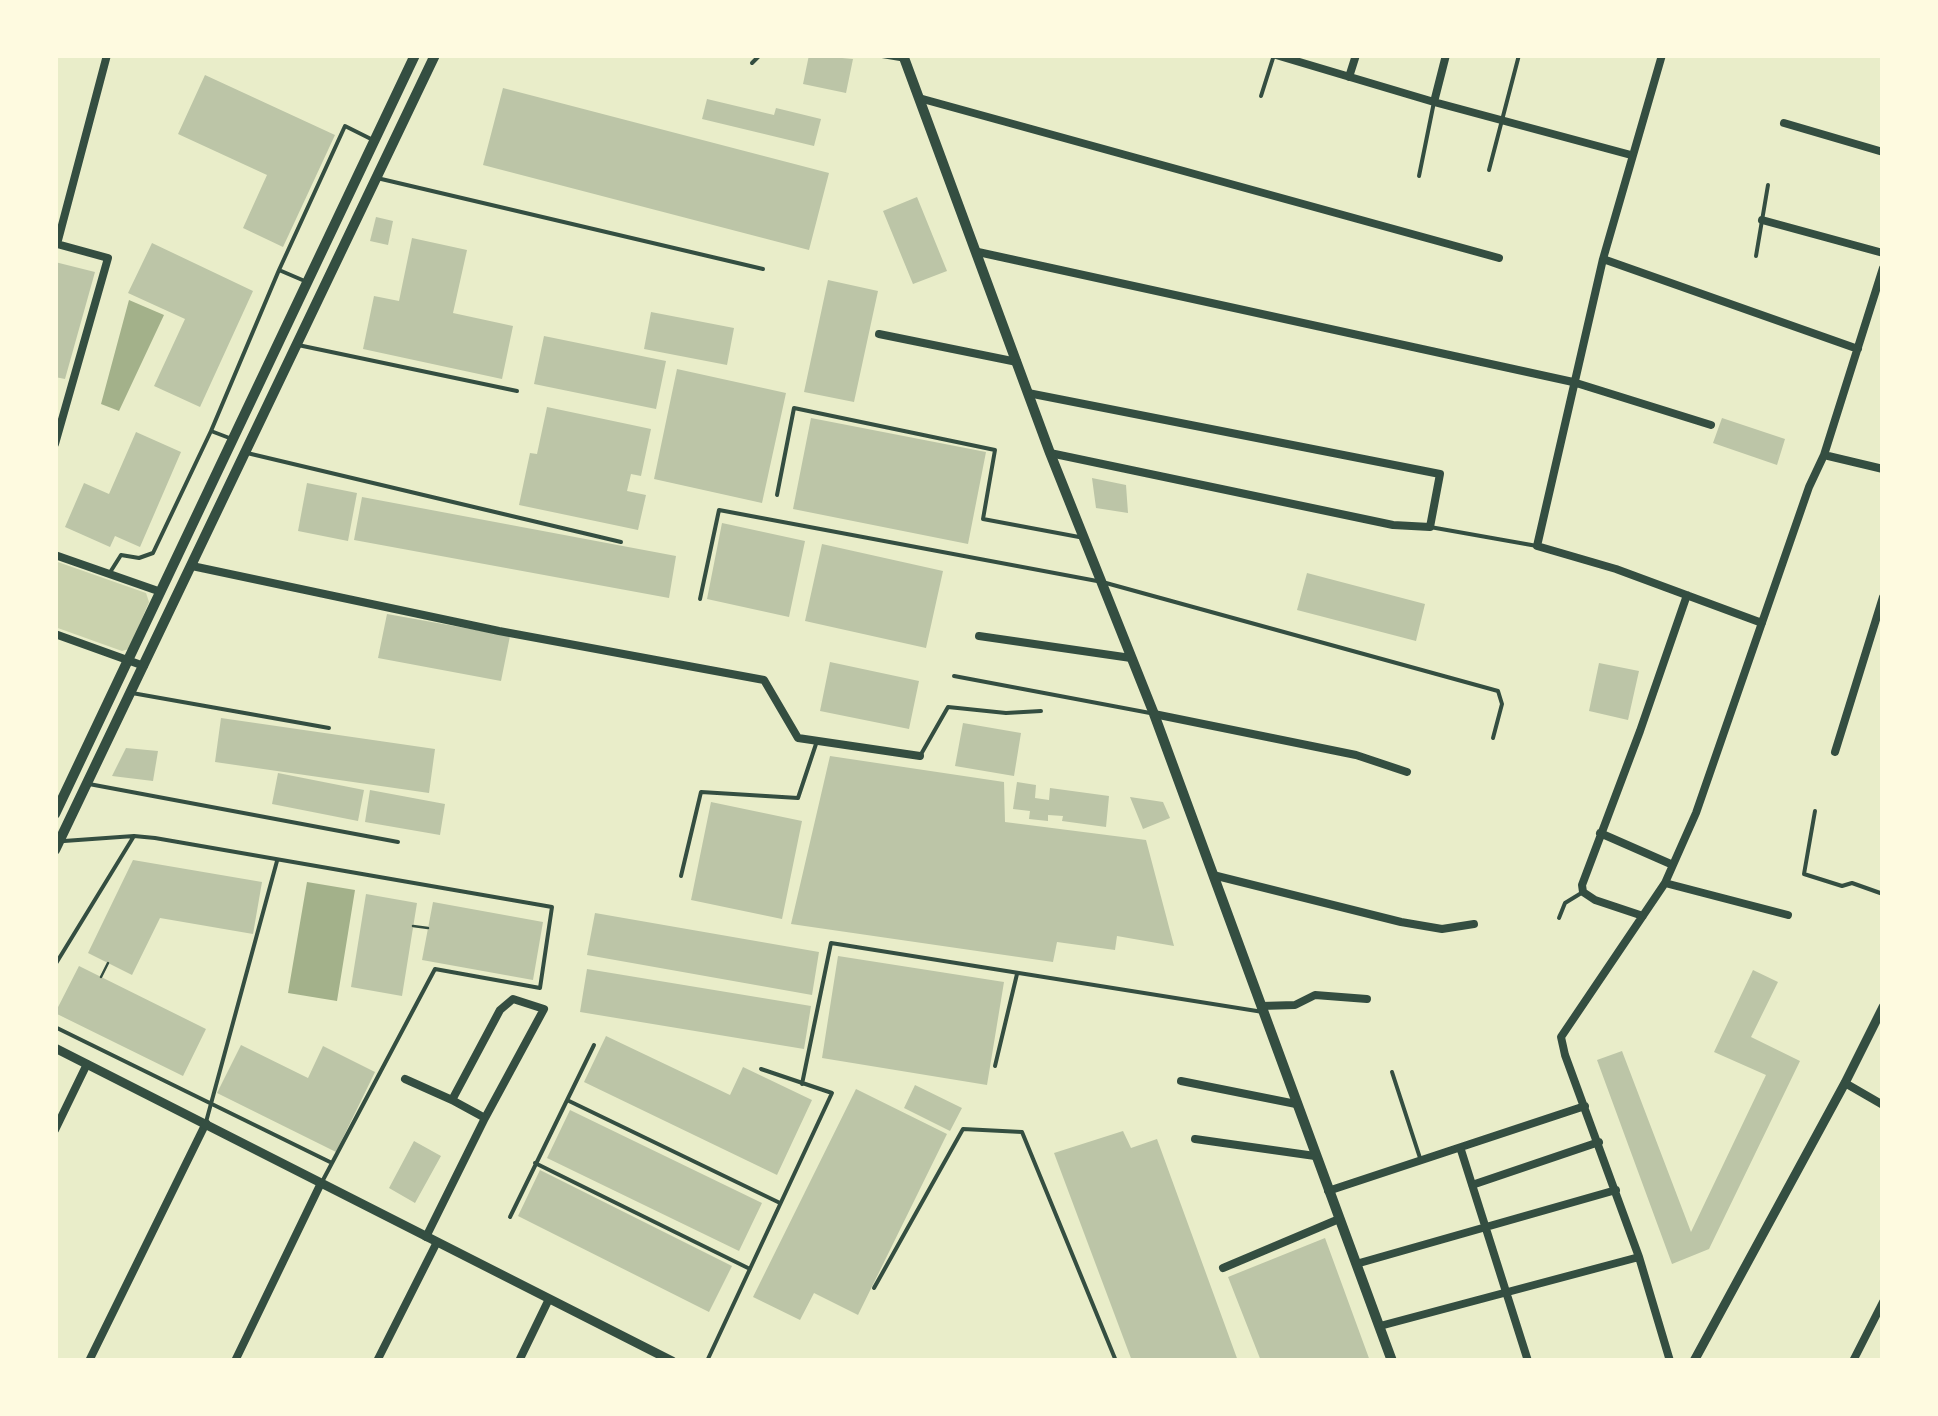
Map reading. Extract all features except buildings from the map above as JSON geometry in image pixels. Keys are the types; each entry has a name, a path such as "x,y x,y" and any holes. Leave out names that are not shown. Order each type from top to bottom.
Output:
{"main road":[{"path":"55,814 59,797 129,660 416,55"},
{"path":"57,846 435,55"},
{"path":"904,58 1050,453 1154,714 1392,1361"},
{"path":"375,141 390,148"}],"street":[{"path":"55,444 108,258 57,244 107,55"},
{"path":"1275,55 1632,155"},
{"path":"1350,77 1356,55"},
{"path":"1434,102 1446,55"},
{"path":"1662,55 1604,259 1537,546 1762,622"},
{"path":"919,98 1499,258"},
{"path":"1784,123 1883,152"},
{"path":"1762,220 1883,253"},
{"path":"978,252 1574,382 1711,425"},
{"path":"1604,259 1858,349"},
{"path":"1670,1361 1639,1258 1564,1056 1561,1037 1665,883 1696,813 1809,487 1824,455 1880,290 1883,268"},
{"path":"879,334 1017,362"},
{"path":"1028,394 1440,474 1430,527 1392,524 1050,453"},
{"path":"1824,455 1883,468"},
{"path":"55,555 161,592"},
{"path":"192,566 499,631 764,680 798,738 920,756"},
{"path":"1644,916 1595,900 1583,892 1583,878 1687,595"},
{"path":"1835,752 1883,597"},
{"path":"55,634 144,666"},
{"path":"979,636 1131,658"},
{"path":"1154,714 1356,756 1406,772"},
{"path":"1600,833 1673,864"},
{"path":"1213,875 1401,922 1442,929 1474,924"},
{"path":"1665,883 1788,915"},
{"path":"1262,1009 1295,1005 1314,995 1367,999"},
{"path":"426,1236 544,1010 513,999 500,1010 452,1100"},
{"path":"1694,1361 1846,1083 1883,1007"},
{"path":"55,1048 666,1360"},
{"path":"55,1130 87,1064"},
{"path":"405,1080 485,1118"},
{"path":"1181,1082 1296,1104"},
{"path":"1846,1083 1883,1105"},
{"path":"1328,1191 1585,1106"},
{"path":"89,1361 206,1122"},
{"path":"1195,1139 1315,1156"},
{"path":"1472,1186 1599,1142"},
{"path":"1460,1150 1528,1361"},
{"path":"235,1361 322,1183"},
{"path":"1356,1264 1616,1190"},
{"path":"1223,1268 1339,1220"},
{"path":"377,1361 437,1242"},
{"path":"1380,1326 1639,1258"},
{"path":"519,1361 549,1299"},
{"path":"1853,1361 1883,1302"}],"lane":[{"path":"752,63 760,55"},
{"path":"876,55 904,58"},
{"path":"1261,96 1275,55"},
{"path":"1488,170 1519,55"},
{"path":"1419,176 1434,102"},
{"path":"109,574 121,555 139,558 153,552 211,431 345,126 375,141"},
{"path":"377,178 763,269"},
{"path":"1756,256 1768,186"},
{"path":"280,270 308,282"},
{"path":"298,344 517,391"},
{"path":"777,495 794,408 994,450 984,520 1084,537"},
{"path":"211,431 233,440"},
{"path":"248,453 621,542"},
{"path":"700,599 720,510 1101,582 1498,691 1502,704 1494,738"},
{"path":"1430,527 1537,546"},
{"path":"954,676 1154,714"},
{"path":"132,693 330,728"},
{"path":"920,756 948,707 1006,713 1042,711"},
{"path":"681,876 701,792 798,798 817,741"},
{"path":"89,784 398,842"},
{"path":"1815,811 1804,874 1842,886 1852,883 1883,894"},
{"path":"57,846 134,836 552,907 540,988 435,969 322,1183"},
{"path":"55,965 134,836"},
{"path":"206,1122 277,861"},
{"path":"1560,918 1565,904 1583,892"},
{"path":"802,1084 832,943 1262,1009"},
{"path":"995,1066 1017,974"},
{"path":"55,1027 332,1163"},
{"path":"510,1216 594,1045"},
{"path":"707,1361 832,1093 761,1069"},
{"path":"1392,1072 1421,1162"},
{"path":"567,1100 780,1203"},
{"path":"874,1288 963,1129 1022,1132 1116,1361"},
{"path":"535,1163 750,1269"}],"path":[{"path":"414,926 428,928"},
{"path":"101,977 108,963"}],"shaded area":[{"path":"129,300 164,315 119,411 101,404"},
{"path":"55,561 146,593 149,602 129,649 122,651 55,627"},
{"path":"307,882 355,890 337,1001 288,993"}]}
